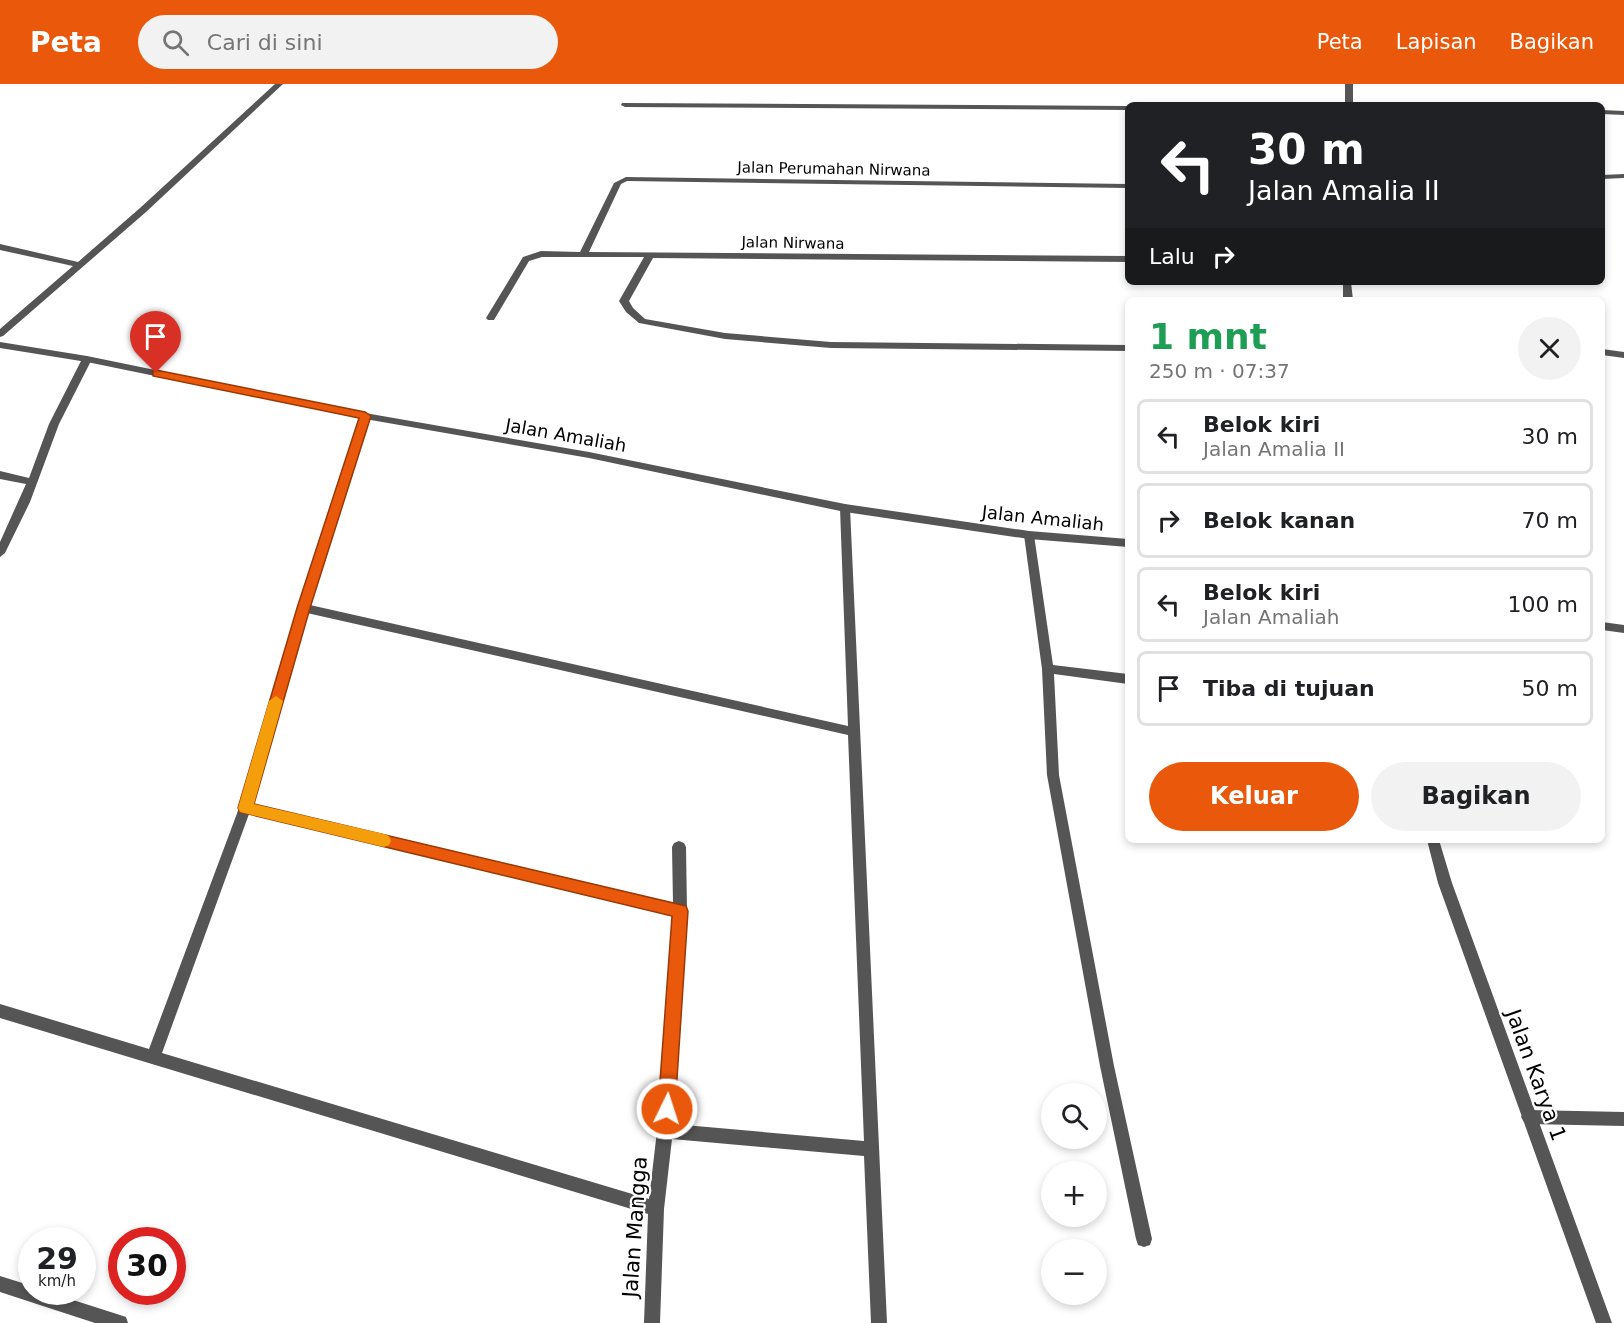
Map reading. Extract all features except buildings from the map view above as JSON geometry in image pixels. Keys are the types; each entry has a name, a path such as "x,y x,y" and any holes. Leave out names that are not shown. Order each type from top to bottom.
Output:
{"street":[{"path":"0,334 279,84"},
{"path":"1349,84 1349,102"},
{"path":"625,105 1125,108"},
{"path":"1605,112 1624,112"},
{"path":"1605,177 1624,176"},
{"name":"Jalan Perumahan Nirwana","path":"584,253 618,183 626,179 1125,186"},
{"path":"0,247 79,265"},
{"name":"Jalan Nirwana","path":"491,318 526,259 541,254 1125,259"},
{"path":"650,255 624,301 629,310 642,321 676,328 725,336 831,345 1125,348"},
{"name":"Jalan Amaliah","path":"0,345 87,359 365,416 589,455 845,508 1029,535 1125,543"},
{"path":"1605,352 1624,355"},
{"path":"0,554 32,482 54,424 87,359"},
{"path":"153,1057 245,808 303,608 365,416"},
{"path":"0,475 32,482"},
{"path":"845,508 879,1323"},
{"path":"1029,535 1048,669 1053,775 1107,1066 1144,1239"},
{"path":"303,608 855,732"},
{"path":"1605,626 1624,629"},
{"path":"1048,669 1125,679"},
{"path":"245,808 680,911"},
{"name":"Jalan Karya 1","path":"1434,843 1445,883 1604,1323"},
{"name":"Jalan Mangga","path":"652,1323 656,1209 665,1131 680,911 679,847"},
{"path":"0,1011 656,1209"},
{"path":"1529,1117 1624,1119"},
{"path":"665,1131 872,1149"},
{"path":"0,1284 120,1323"}],"slow traffic":[{"path":"276,701 245,808 384,841"}],"route":[{"path":"156,373 365,416 303,608 245,808 680,911 667,1109"}]}
